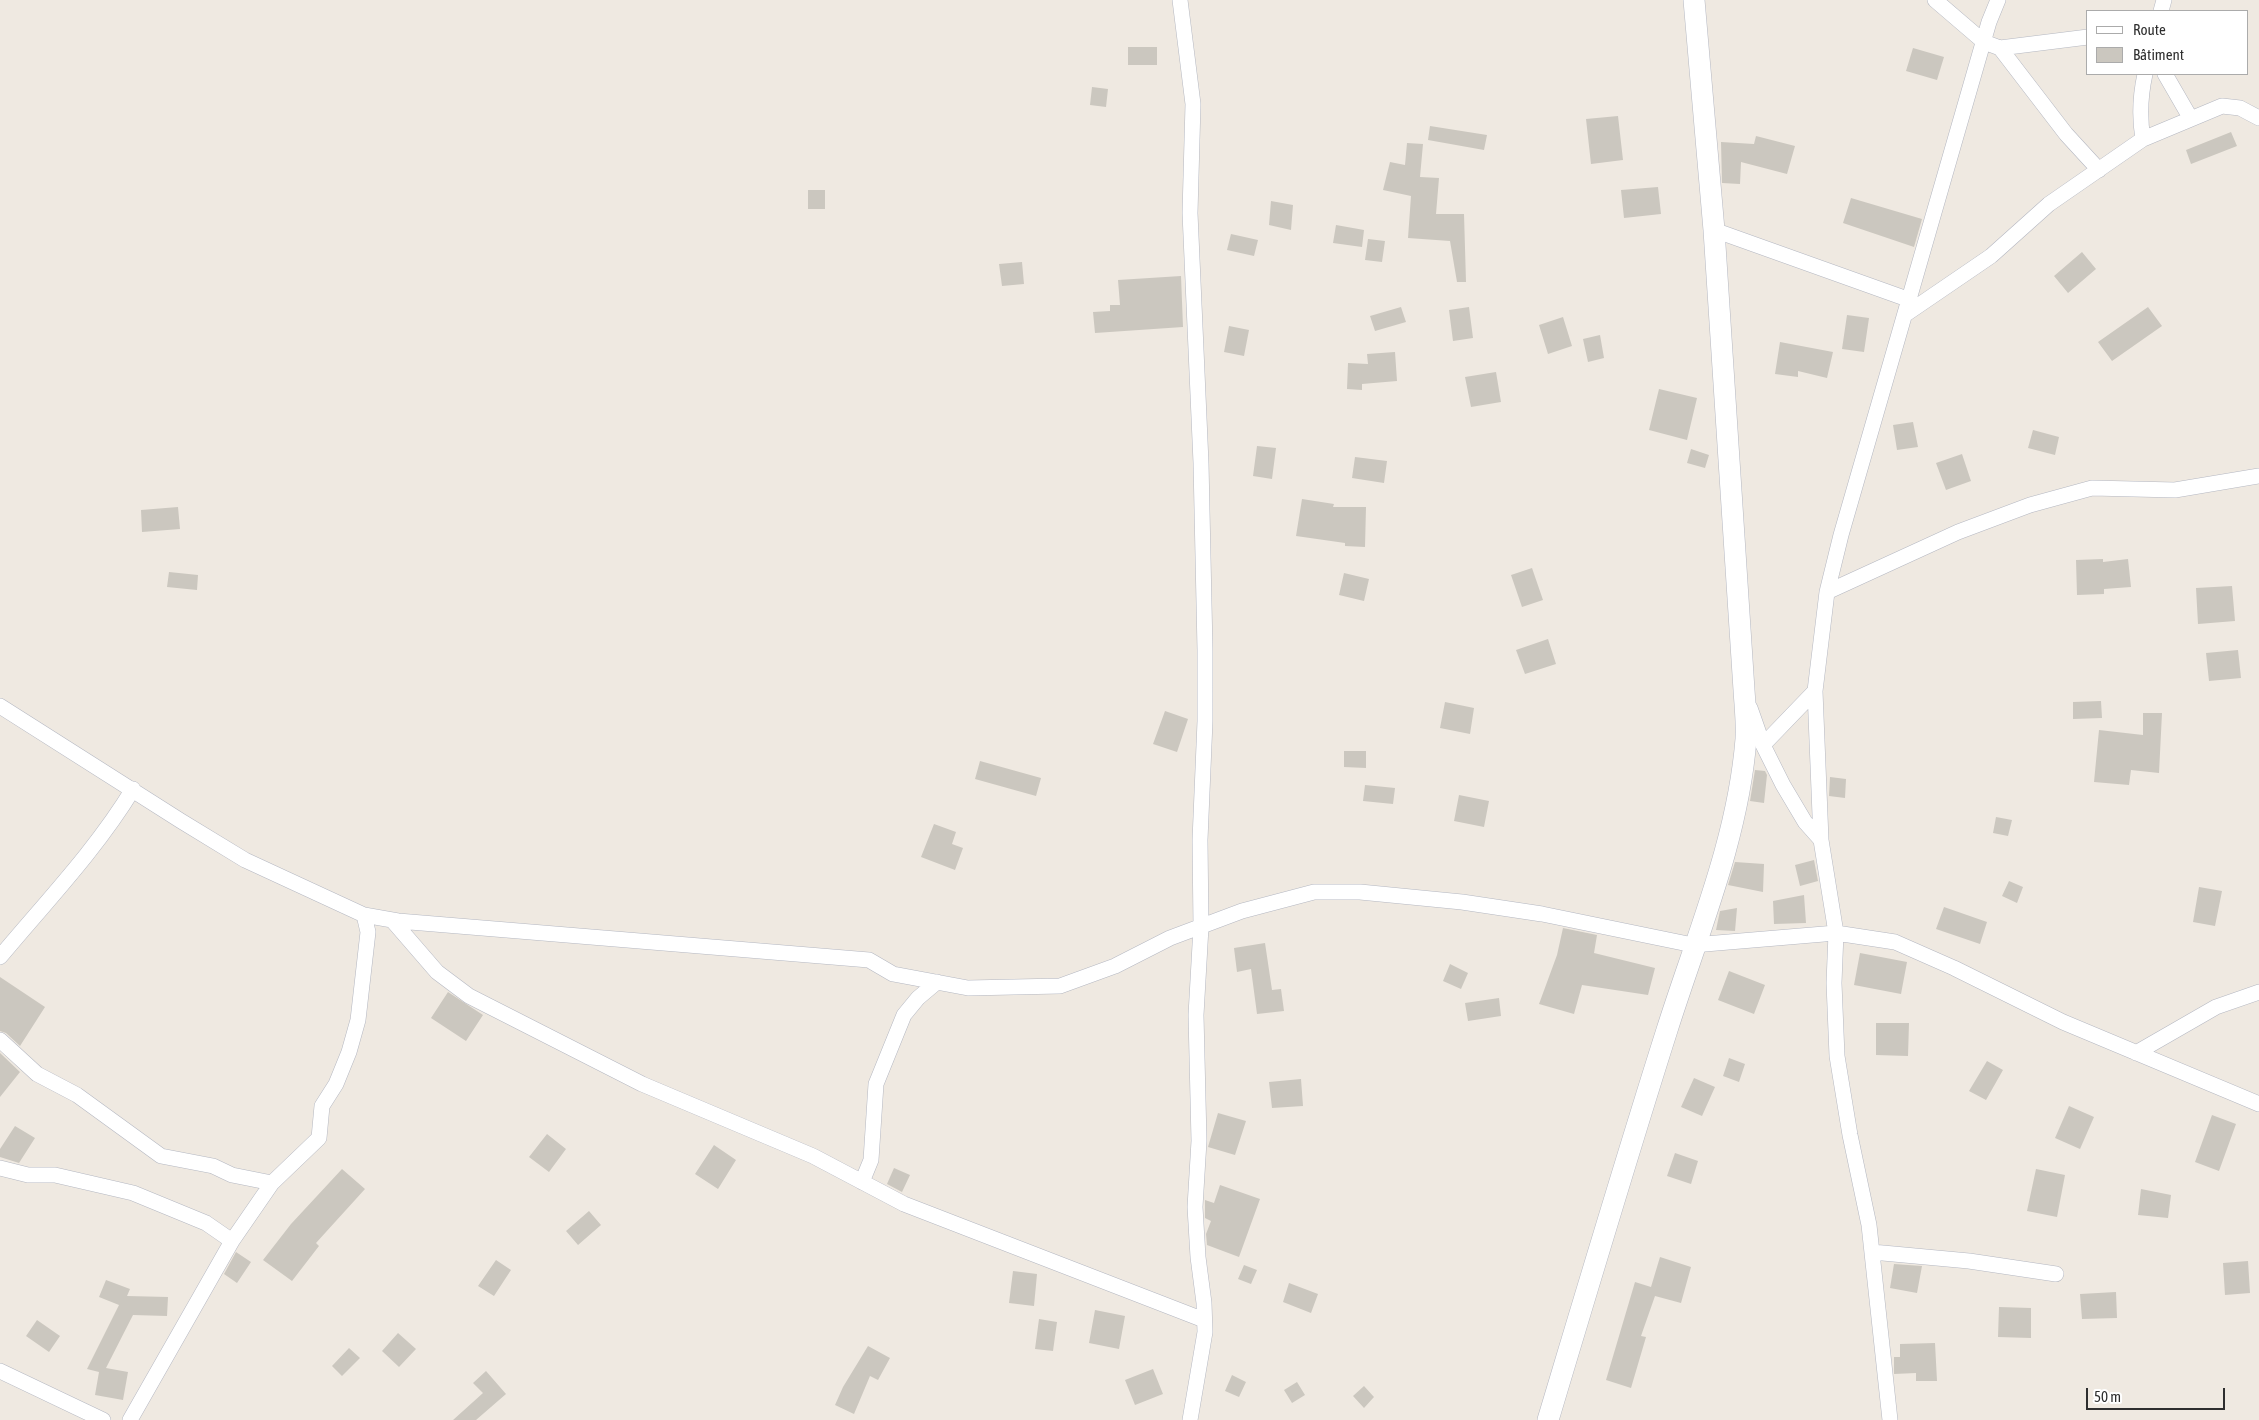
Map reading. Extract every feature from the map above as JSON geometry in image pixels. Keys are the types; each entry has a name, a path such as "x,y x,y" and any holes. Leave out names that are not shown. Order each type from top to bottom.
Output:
{"street":[{"path":"1180,0 1192,104 1190,213 1205,640 1205,721 1200,840 1201,927 1196,1015 1199,1141 1196,1207 1204,1320 1197,1386 1190,1420"},
{"path":"1548,1420 1614,1197 1694,945 1717,882 1736,804 1746,739 1714,230 1694,0"},
{"path":"1935,0 1984,42 2000,48 2086,37"},
{"path":"1890,1420 1869,1225 1850,1135 1837,1056 1834,982 1836,933 1821,840 1815,691 1827,592 1841,535 1984,42 1998,0"},
{"path":"2000,48 2066,134 2099,170"},
{"path":"2143,139 2139,106 2145,75"},
{"path":"2166,75 2191,119"},
{"path":"1908,307 1990,256 2050,204 2143,139 2222,106 2232,105 2259,118"},
{"path":"1714,230 1908,307"},
{"path":"1827,592 1958,532 2030,505 2092,488 2176,490 2259,476"},
{"path":"1744,690 1763,746 1805,822 1821,840"},
{"path":"1763,746 1815,691"},
{"path":"0,706 245,860 364,915 392,920 869,960 893,974 968,988 1060,986 1115,966 1170,938 1242,911 1314,892 1360,892 1462,902 1542,914 1694,945 1836,933 1895,942 1954,968 2063,1022 2259,1104"},
{"path":"0,957 96,841 117,814 132,789"},
{"path":"130,1420 232,1241 272,1183 319,1138 322,1106 336,1084 349,1052 358,1020 368,932 364,915"},
{"path":"392,920 437,972 469,996 642,1084 812,1156 904,1204 1204,1320"},
{"path":"862,1182 871,1160 876,1084 904,1014 937,982"},
{"path":"2136,1053 2216,1007 2259,992"},
{"path":"0,1040 37,1074 77,1095 162,1156 213,1166 232,1175 272,1183"},
{"path":"0,1168 28,1175 55,1175 133,1193 206,1223 232,1241"},
{"path":"1872,1252 1970,1261 2056,1274"},
{"path":"0,1371 103,1420"}],"building":[{"path":"1128,47 1157,47 1157,65 1128,65"},
{"path":"1913,48 1944,57 1937,80 1906,71"},
{"path":"1092,87 1108,89 1106,107 1090,105"},
{"path":"1618,116 1623,160 1591,164 1586,119"},
{"path":"1430,126 1487,135 1484,150 1428,140"},
{"path":"2231,132 2237,146 2191,164 2186,150"},
{"path":"1756,136 1795,146 1787,174 1741,162 1740,184 1722,183 1721,142 1754,144"},
{"path":"1407,143 1423,144 1420,177 1439,178 1436,214 1464,214 1466,282 1457,282 1450,241 1408,238 1411,196 1383,190 1390,162 1405,165"},
{"path":"1658,187 1661,214 1624,218 1621,190"},
{"path":"808,190 825,190 825,209 808,209"},
{"path":"1851,198 1922,219 1914,247 1843,223"},
{"path":"1271,201 1293,205 1291,230 1269,225"},
{"path":"1336,225 1364,230 1362,247 1333,243"},
{"path":"1231,234 1258,240 1254,256 1227,250"},
{"path":"1368,239 1385,241 1382,262 1365,260"},
{"path":"2082,252 2096,269 2068,293 2054,276"},
{"path":"1022,262 1024,284 1002,286 999,264"},
{"path":"1181,276 1183,327 1095,333 1093,312 1110,311 1110,305 1120,305 1118,280"},
{"path":"1401,307 1406,322 1375,331 1370,316"},
{"path":"1469,307 1473,338 1453,341 1449,310"},
{"path":"2148,307 2162,326 2112,361 2098,342"},
{"path":"1847,315 1869,318 1864,352 1842,349"},
{"path":"1563,317 1572,346 1548,354 1539,325"},
{"path":"1229,326 1249,330 1244,356 1224,352"},
{"path":"1600,335 1604,358 1588,362 1583,339"},
{"path":"1780,342 1833,352 1827,378 1798,371 1798,377 1775,374"},
{"path":"1395,352 1397,381 1362,384 1362,390 1347,389 1348,363 1368,364 1367,354"},
{"path":"1496,372 1501,402 1471,407 1465,377"},
{"path":"1659,389 1697,398 1687,440 1649,430"},
{"path":"1913,422 1918,447 1897,450 1893,425"},
{"path":"2033,430 2059,437 2055,455 2028,448"},
{"path":"1257,446 1276,448 1272,479 1253,476"},
{"path":"1691,449 1709,455 1705,468 1687,463"},
{"path":"1962,454 1971,481 1946,490 1936,463"},
{"path":"1355,457 1387,461 1384,483 1352,478"},
{"path":"1302,499 1334,504 1333,507 1366,507 1365,547 1345,546 1345,543 1296,536"},
{"path":"178,507 180,529 142,532 141,510"},
{"path":"2103,559 2103,562 2128,559 2131,587 2104,589 2104,594 2077,595 2076,560"},
{"path":"1532,568 1543,600 1522,607 1511,575"},
{"path":"169,572 198,575 197,590 167,587"},
{"path":"1344,573 1369,579 1364,601 1339,595"},
{"path":"2232,586 2235,621 2198,624 2196,588"},
{"path":"1548,639 1556,664 1525,674 1516,650"},
{"path":"2238,650 2241,678 2209,681 2206,653"},
{"path":"2101,701 2102,718 2073,719 2073,702"},
{"path":"1445,702 1474,708 1470,734 1440,728"},
{"path":"1165,711 1188,719 1177,752 1153,744"},
{"path":"2143,713 2162,713 2159,773 2131,770 2129,785 2094,782 2099,730 2143,735"},
{"path":"1344,751 1366,751 1366,768 1344,767"},
{"path":"980,761 1041,778 1036,796 975,779"},
{"path":"1755,770 1765,771 1767,775 1764,803 1750,801"},
{"path":"1830,777 1846,779 1845,798 1829,796"},
{"path":"1365,785 1395,788 1393,804 1363,801"},
{"path":"1459,795 1489,801 1484,827 1454,821"},
{"path":"1996,817 2012,820 2008,836 1993,833"},
{"path":"934,824 956,832 952,844 963,848 955,870 921,857"},
{"path":"1814,860 1818,881 1800,886 1795,865"},
{"path":"1735,862 1764,864 1763,892 1728,885"},
{"path":"2009,881 2023,887 2017,903 2002,896"},
{"path":"2199,887 2222,891 2215,926 2193,922"},
{"path":"1804,895 1806,923 1774,924 1773,901"},
{"path":"1944,907 1987,922 1980,944 1936,929"},
{"path":"1737,908 1735,931 1716,930 1720,911"},
{"path":"1563,928 1597,935 1594,953 1655,968 1648,995 1582,985 1574,1014 1539,1004 1557,955"},
{"path":"1265,943 1272,990 1281,989 1284,1011 1257,1014 1251,969 1237,972 1234,948"},
{"path":"1860,953 1907,962 1901,994 1854,985"},
{"path":"1450,964 1468,973 1461,989 1443,981"},
{"path":"1729,971 1765,985 1754,1014 1718,1000"},
{"path":"0,977 45,1007 20,1046 6,1033 0,1031"},
{"path":"448,992 483,1015 466,1041 431,1018"},
{"path":"1499,998 1501,1016 1468,1021 1465,1003"},
{"path":"1876,1023 1909,1023 1908,1056 1876,1055"},
{"path":"0,1053 20,1072 0,1097"},
{"path":"1729,1058 1745,1064 1739,1082 1723,1076"},
{"path":"1987,1061 2003,1070 1986,1100 1969,1091"},
{"path":"1694,1078 1715,1087 1702,1116 1681,1107"},
{"path":"1301,1079 1303,1106 1272,1108 1269,1082"},
{"path":"2069,1106 2094,1117 2080,1149 2055,1138"},
{"path":"1218,1113 1246,1121 1235,1155 1208,1147"},
{"path":"2212,1115 2236,1124 2219,1171 2195,1162"},
{"path":"15,1126 35,1138 19,1163 0,1157 0,1149"},
{"path":"547,1134 566,1149 549,1172 529,1157"},
{"path":"714,1145 736,1160 718,1189 695,1174"},
{"path":"1675,1153 1698,1161 1691,1184 1667,1176"},
{"path":"894,1168 910,1175 902,1192 887,1184"},
{"path":"342,1169 365,1189 316,1243 319,1246 292,1281 263,1260 291,1224"},
{"path":"2036,1169 2065,1175 2057,1217 2027,1211"},
{"path":"1220,1185 1260,1199 1239,1257 1207,1245 1206,1234 1211,1221 1205,1218 1205,1200 1214,1203"},
{"path":"2141,1189 2171,1195 2168,1218 2138,1215"},
{"path":"589,1211 601,1225 578,1245 566,1231"},
{"path":"236,1252 251,1262 237,1283 224,1274"},
{"path":"1660,1257 1691,1267 1681,1303 1655,1296 1641,1336 1646,1337 1631,1388 1606,1380 1635,1282 1651,1287"},
{"path":"496,1260 511,1270 494,1296 478,1286"},
{"path":"2248,1261 2250,1293 2225,1295 2223,1263"},
{"path":"1894,1264 1922,1266 1917,1293 1890,1288"},
{"path":"1244,1265 1257,1270 1251,1284 1238,1279"},
{"path":"1013,1271 1037,1274 1034,1306 1009,1303"},
{"path":"106,1280 130,1289 127,1296 168,1297 167,1316 133,1315 106,1368 128,1372 123,1400 95,1395 99,1372 87,1369 119,1305 99,1297"},
{"path":"1289,1283 1318,1294 1311,1313 1283,1302"},
{"path":"2116,1292 2117,1318 2082,1319 2080,1294"},
{"path":"1999,1307 2031,1308 2031,1338 1998,1337"},
{"path":"1095,1310 1125,1316 1119,1349 1089,1343"},
{"path":"1039,1319 1057,1322 1053,1351 1035,1349"},
{"path":"37,1320 60,1336 49,1352 26,1336"},
{"path":"398,1333 416,1349 399,1367 382,1351"},
{"path":"1935,1343 1937,1381 1916,1381 1916,1373 1894,1374 1894,1357 1900,1357 1900,1344"},
{"path":"868,1346 890,1358 878,1380 870,1376 854,1414 835,1405 843,1387"},
{"path":"349,1348 360,1358 342,1376 332,1366"},
{"path":"1153,1369 1163,1394 1135,1405 1125,1380"},
{"path":"486,1371 506,1394 476,1420 453,1420 483,1393 473,1383"},
{"path":"1232,1375 1246,1382 1239,1397 1225,1391"},
{"path":"1297,1382 1305,1395 1292,1403 1284,1390"},
{"path":"1364,1386 1374,1397 1364,1408 1353,1396"}]}
